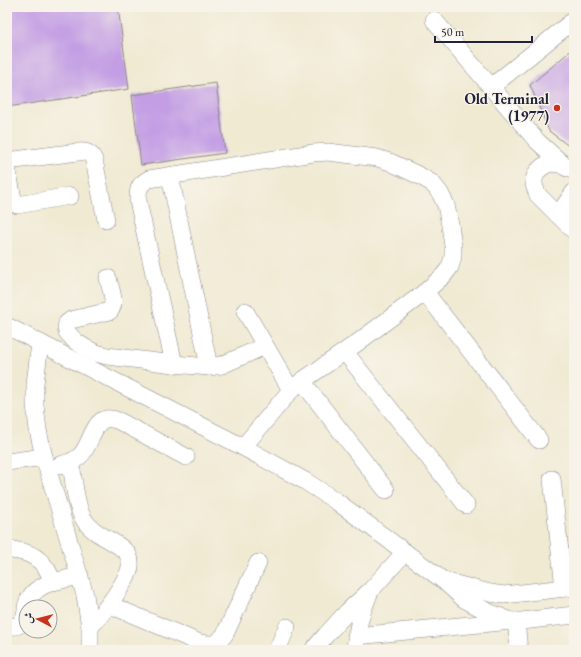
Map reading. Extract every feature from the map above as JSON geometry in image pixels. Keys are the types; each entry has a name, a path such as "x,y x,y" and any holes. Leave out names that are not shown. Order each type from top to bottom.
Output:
{"lane":[{"path":"434,20 537,141 570,171"},
{"path":"491,87 574,20"},
{"path":"7,161 88,152 94,160 106,220"},
{"path":"174,364 138,201 138,191 142,183 149,180 170,176 320,152 377,158 390,162 432,183 440,193 446,205 453,246 453,257 450,267 444,275 425,292 345,352 296,385 243,447"},
{"path":"570,171 558,164 550,163 543,166 537,172 534,180 534,188 538,195 574,231"},
{"path":"7,167 13,202 17,205 70,196"},
{"path":"170,176 209,367"},
{"path":"558,215 574,192"},
{"path":"108,278 113,301 113,306 110,311 71,320 67,323 67,332 75,342 84,347 107,356 209,367 222,365 265,346"},
{"path":"425,292 539,440"},
{"path":"245,311 265,346 296,385 386,490"},
{"path":"7,326 289,472 321,491 444,581 464,599 488,612 509,620"},
{"path":"40,344 34,405 38,430 46,463 85,595 90,627 90,650"},
{"path":"345,352 466,505"},
{"path":"7,462 71,462 84,452 97,426 101,421 107,418 120,421 186,457"},
{"path":"71,462 80,514 90,527 124,549 129,554 131,563 129,571 110,605 90,627"},
{"path":"444,581 490,593 504,594 569,588 552,479"},
{"path":"7,550 19,550 34,556 46,568 53,582"},
{"path":"313,650 347,612 371,590 405,552"},
{"path":"110,605 200,643 210,645 219,642 225,634 258,563"},
{"path":"30,599 39,587 53,582 80,576"},
{"path":"371,590 359,620 355,643 509,620 574,615"},
{"path":"504,594 499,611 509,620 519,650"},
{"path":"7,625 12,627 18,625"},
{"path":"277,650 287,627"}],"building":[{"path":"7,7 118,7 129,89 7,107"},
{"name":"Old Terminal (1977)","path":"574,48 574,150 549,131 530,85"},
{"path":"216,83 225,153 141,165 132,95"}],"place":[{"name":"Old Terminal (1977)","path":"557,108"}]}
